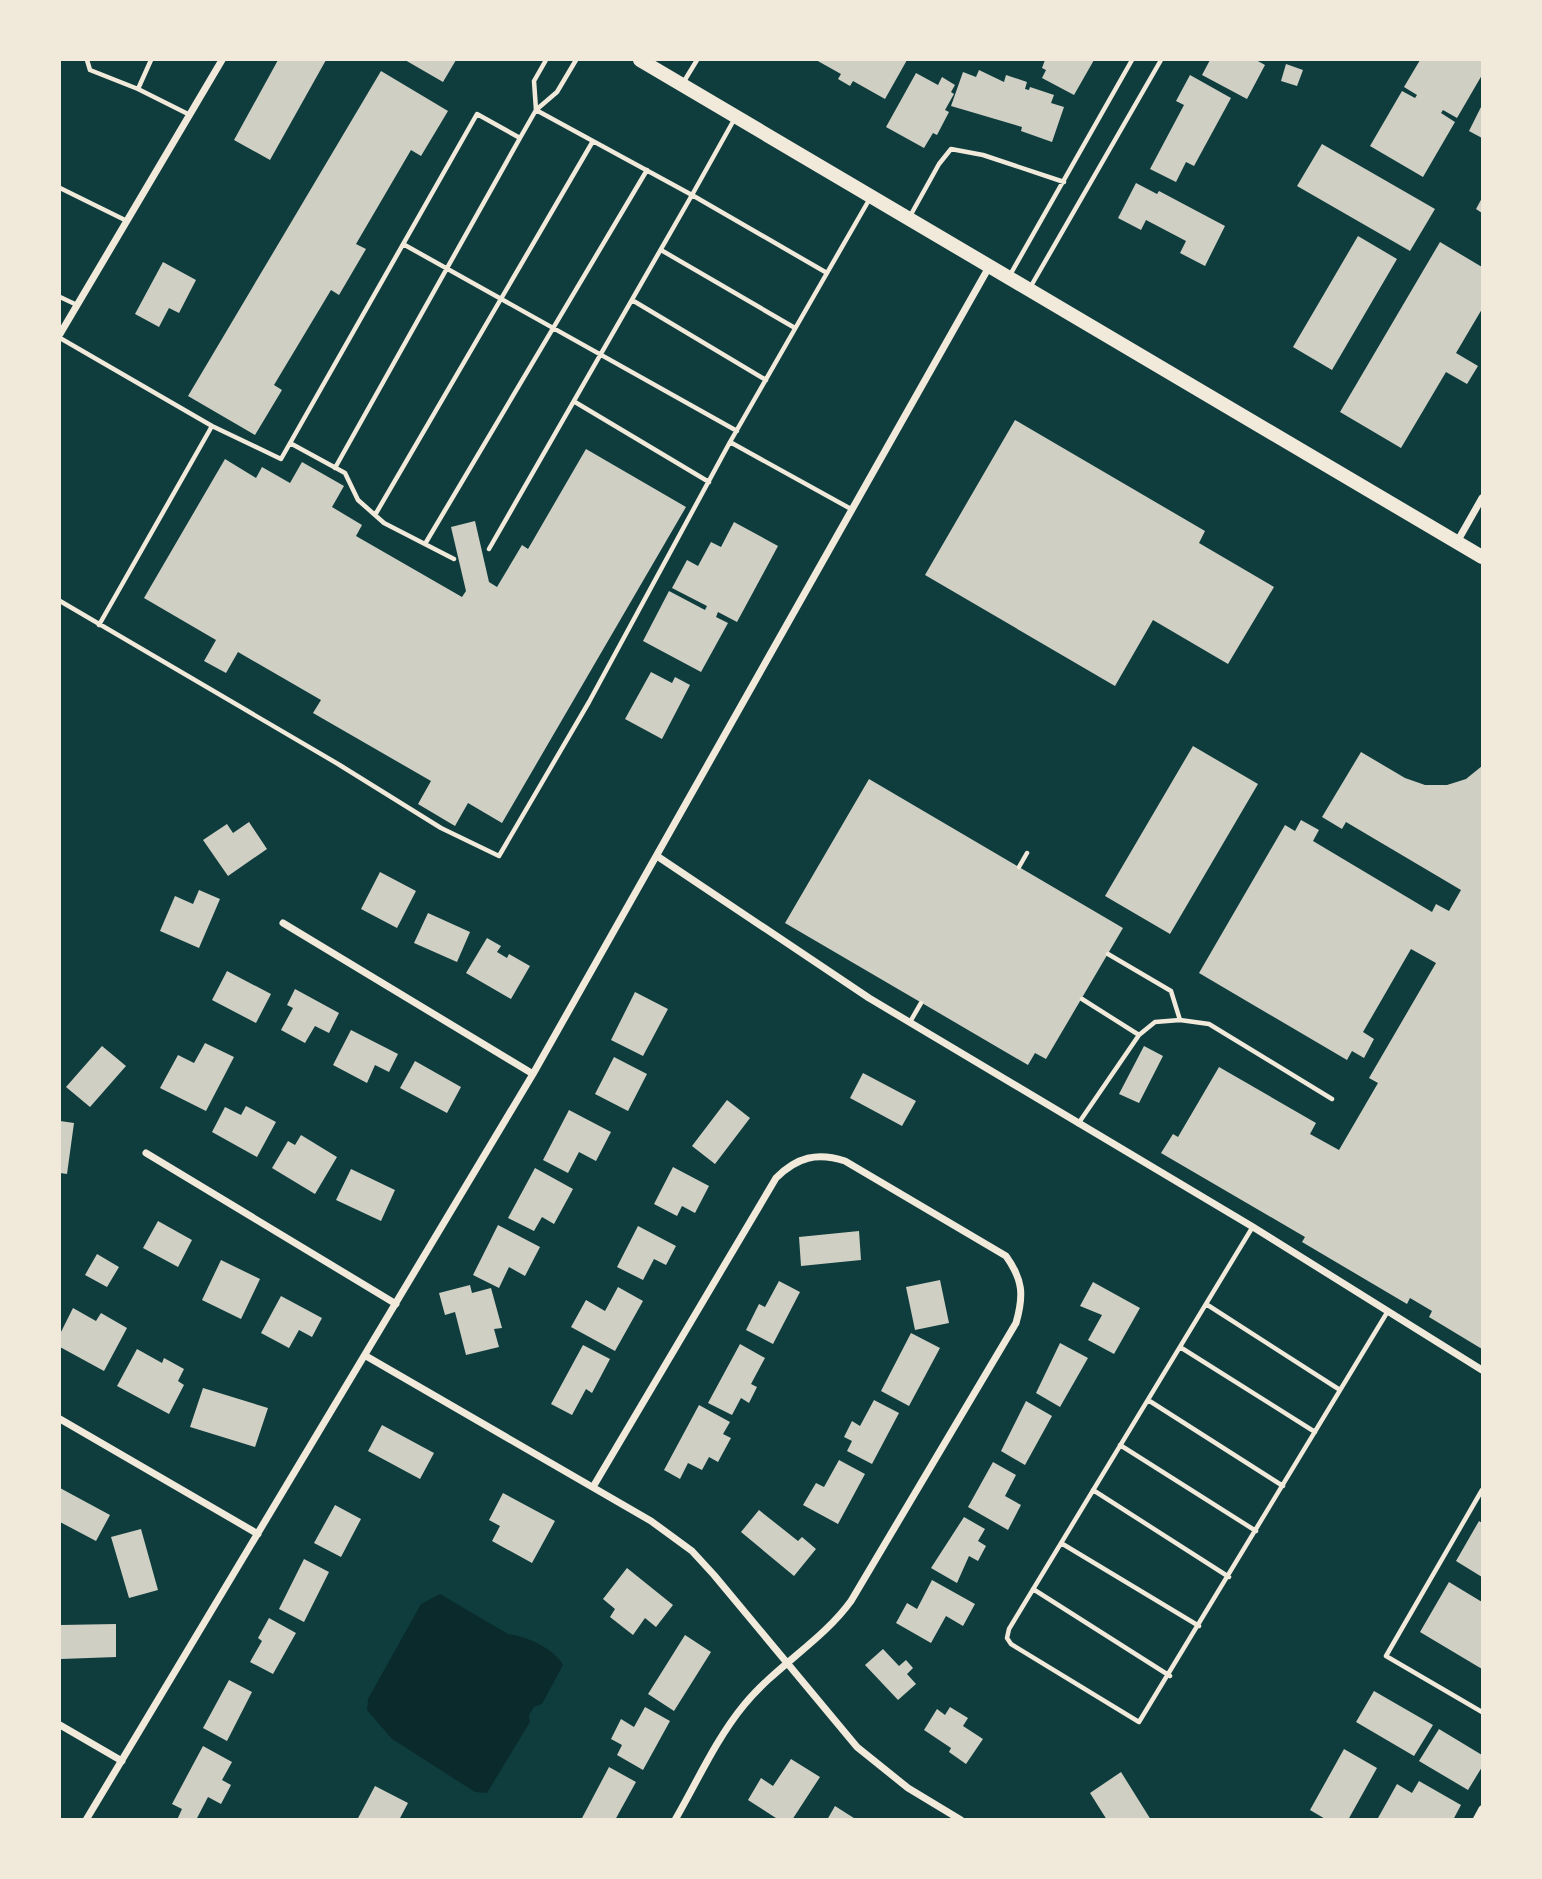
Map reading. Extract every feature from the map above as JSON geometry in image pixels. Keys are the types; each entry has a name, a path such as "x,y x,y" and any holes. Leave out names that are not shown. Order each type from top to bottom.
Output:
{"main road":[{"path":"639,60 1482,556"}],"street":[{"path":"60,336 222,60"},
{"path":"86,1819 533,1074 989,267"},
{"path":"1457,542 1482,498"},
{"path":"657,856 910,1023 1077,1125 1253,1227 1482,1370"},
{"path":"284,923 533,1074"},
{"path":"146,1153 396,1304"},
{"path":"593,1487 776,1178 791,1163 807,1157 827,1155 845,1161 1006,1256 1018,1273 1023,1289 1016,1323 851,1601 837,1620 785,1663 744,1705 675,1819"},
{"path":"366,1356 651,1521 692,1551 857,1747 882,1770 961,1819"},
{"path":"60,1419 258,1534"},
{"path":"60,1725 122,1762"},
{"path":"1476,1819 1482,1809"}],"lane":[{"path":"88,60 90,70 138,89 188,114"},
{"path":"138,89 151,60"},
{"path":"536,110 534,81 546,60"},
{"path":"335,468 536,110 557,92 576,60"},
{"path":"682,85 697,60"},
{"path":"1008,278 1132,60"},
{"path":"1029,290 1161,60"},
{"path":"536,110 827,273"},
{"path":"60,336 212,426 281,459 477,114 520,138"},
{"path":"489,549 735,117"},
{"path":"375,515 593,141"},
{"path":"909,218 939,164 951,149 983,155 1064,182"},
{"path":"425,544 646,170"},
{"path":"60,188 127,221"},
{"path":"60,601 441,828 499,856 589,702 730,442 872,196"},
{"path":"403,244 737,431"},
{"path":"661,250 795,328"},
{"path":"60,297 77,305"},
{"path":"632,300 766,380"},
{"path":"575,402 709,482"},
{"path":"100,625 212,426"},
{"path":"730,442 851,509"},
{"path":"290,443 345,473 358,500 384,523 454,559"},
{"path":"1019,867 1027,853"},
{"path":"1108,954 1171,991 1180,1020"},
{"path":"1082,999 1139,1035"},
{"path":"910,1023 921,1003"},
{"path":"1077,1125 1139,1035 1155,1022 1180,1020 1209,1024 1332,1099"},
{"path":"1253,1227 1009,1629 1007,1638 1011,1644 1139,1722 1170,1676 1388,1311"},
{"path":"1206,1304 1340,1390"},
{"path":"1180,1347 1315,1432"},
{"path":"1148,1400 1283,1486"},
{"path":"1120,1445 1256,1531"},
{"path":"1093,1490 1229,1577"},
{"path":"1482,1490 1386,1657 1482,1712"},
{"path":"1061,1543 1199,1626"},
{"path":"1033,1589 1170,1676"}],"water":[{"path":"440,1594 508,1634 539,1644 554,1654 563,1665 542,1704 534,1707 529,1715 530,1722 487,1793 475,1792 392,1739 367,1710 368,1699 421,1604"}],"building":[{"path":"278,60 326,60 270,160 234,140"},
{"path":"405,60 456,60 443,82"},
{"path":"816,60 907,60 885,99 853,81 850,86 838,79 841,74"},
{"path":"1045,60 1094,60 1074,95 1042,78 1046,70 1042,68"},
{"path":"1210,60 1256,60 1265,65 1247,99 1202,75"},
{"path":"1420,60 1482,60 1482,75 1457,118 1443,110 1441,113 1455,122 1423,177 1370,146 1402,91 1415,98 1417,95 1404,87"},
{"path":"1286,64 1303,70 1297,86 1281,81"},
{"path":"979,70 1004,82 1006,75 1027,82 1025,89 1029,90 1030,87 1054,95 1051,103 1064,107 1052,142 1021,131 1022,127 951,106 963,72 976,77"},
{"path":"381,71 448,111 421,156 411,150 356,244 366,249 339,295 331,290 274,385 282,390 255,435 188,396"},
{"path":"916,73 938,85 942,77 955,85 951,92 954,94 945,110 949,112 937,135 933,133 924,148 886,127"},
{"path":"1190,75 1231,98 1194,166 1186,162 1176,182 1150,169 1184,105 1176,101"},
{"path":"1482,105 1482,138 1469,131"},
{"path":"1322,144 1435,209 1410,251 1297,186"},
{"path":"1136,183 1157,194 1159,191 1225,226 1205,266 1180,253 1186,241 1146,220 1141,230 1118,218"},
{"path":"1482,198 1482,213 1476,209"},
{"path":"1358,236 1397,259 1332,370 1293,347"},
{"path":"1440,242 1482,267 1482,309 1456,353 1478,366 1467,384 1446,372 1401,448 1340,412"},
{"path":"163,262 196,280 179,313 169,308 159,327 135,314"},
{"path":"1015,420 1205,531 1199,543 1274,587 1228,664 1153,620 1115,686 925,575"},
{"path":"586,449 686,507 502,823 468,803 455,826 418,804 431,781 313,713 321,700 238,652 226,673 204,661 216,640 144,598 225,459 256,478 262,467 290,483 302,462 344,486 332,507 362,525 356,536 462,597 466,591 451,527 475,521 489,582 497,587 522,545 528,549"},
{"path":"734,522 778,546 737,622 718,612 716,617 728,623 701,672 643,641 669,591 705,610 707,606 672,588 687,560 698,566 711,542 721,547"},
{"path":"651,672 672,683 675,677 690,685 662,739 625,719"},
{"path":"1193,746 1258,784 1170,934 1105,896"},
{"path":"1361,752 1405,778 1425,785 1447,785 1466,779 1482,766 1482,1349 1429,1317 1432,1311 1410,1298 1407,1304 1302,1242 1305,1237 1161,1153 1173,1134 1178,1137 1219,1067 1316,1123 1310,1134 1339,1150 1378,1083 1369,1078 1436,963 1411,949 1363,1032 1374,1039 1364,1058 1352,1051 1347,1060 1199,973 1285,825 1295,831 1301,820 1319,830 1313,841 1432,912 1436,904 1449,911 1461,890 1346,822 1342,829 1322,817"},
{"path":"869,779 1123,928 1046,1059 1035,1053 1028,1065 785,923"},
{"path":"249,822 267,849 228,876 203,840 227,824 233,833"},
{"path":"380,872 416,891 397,928 361,909"},
{"path":"199,890 220,899 199,948 160,931 175,896 193,904"},
{"path":"428,913 470,932 457,962 414,943"},
{"path":"487,938 501,946 497,952 507,958 509,954 530,966 511,999 466,973"},
{"path":"227,971 271,994 256,1023 212,1000"},
{"path":"295,989 339,1013 329,1033 315,1026 305,1043 281,1030 293,1008 287,1005"},
{"path":"635,992 668,1009 643,1056 611,1040"},
{"path":"351,1030 398,1054 389,1072 375,1065 367,1083 333,1065"},
{"path":"205,1043 234,1057 206,1111 160,1088 178,1055 194,1063"},
{"path":"102,1046 126,1066 90,1107 66,1087"},
{"path":"1144,1046 1163,1056 1139,1103 1119,1094"},
{"path":"614,1057 647,1074 628,1111 595,1094"},
{"path":"415,1061 461,1087 447,1113 400,1088"},
{"path":"863,1073 916,1101 902,1126 850,1098"},
{"path":"727,1100 750,1118 715,1164 692,1146"},
{"path":"246,1106 276,1122 257,1157 212,1132 225,1107 241,1115"},
{"path":"569,1110 611,1132 596,1161 579,1152 568,1173 543,1160"},
{"path":"60,1121 74,1123 67,1174 60,1173"},
{"path":"301,1135 337,1157 315,1194 272,1168 288,1141 295,1145"},
{"path":"673,1167 709,1186 695,1213 682,1206 677,1216 654,1204"},
{"path":"535,1168 573,1189 554,1224 542,1217 534,1231 508,1218"},
{"path":"351,1169 395,1190 381,1221 336,1200"},
{"path":"158,1221 192,1240 178,1267 143,1248"},
{"path":"498,1225 540,1247 525,1276 509,1267 499,1288 473,1275"},
{"path":"638,1226 676,1246 666,1265 654,1259 643,1280 617,1267"},
{"path":"859,1231 861,1260 801,1266 799,1237"},
{"path":"97,1254 119,1267 107,1287 85,1275"},
{"path":"221,1260 260,1279 241,1319 202,1300"},
{"path":"940,1280 949,1323 915,1330 906,1287"},
{"path":"779,1281 800,1292 773,1344 746,1330 759,1304 765,1307"},
{"path":"1093,1282 1140,1308 1114,1354 1088,1340 1102,1315 1080,1306"},
{"path":"470,1285 472,1293 491,1288 502,1328 494,1329 499,1347 466,1355 455,1312 445,1315 439,1293"},
{"path":"618,1287 643,1301 615,1351 571,1327 586,1300 605,1311"},
{"path":"281,1296 322,1318 312,1337 299,1330 289,1348 261,1333"},
{"path":"73,1308 96,1321 101,1313 127,1328 104,1371 60,1347 60,1334"},
{"path":"911,1333 940,1348 909,1406 881,1391"},
{"path":"1060,1343 1088,1358 1060,1407 1036,1393"},
{"path":"740,1344 765,1358 751,1384 757,1387 749,1403 741,1398 732,1415 708,1403"},
{"path":"583,1345 610,1359 592,1393 586,1389 572,1415 551,1404"},
{"path":"137,1349 162,1363 164,1358 184,1369 178,1381 184,1385 169,1414 117,1386"},
{"path":"203,1388 268,1408 255,1447 190,1427"},
{"path":"874,1400 899,1413 872,1464 847,1451 852,1441 844,1437 852,1421 860,1426"},
{"path":"1026,1401 1052,1416 1025,1465 1001,1451"},
{"path":"699,1405 730,1422 723,1434 731,1438 718,1462 709,1457 702,1470 688,1463 680,1479 664,1470"},
{"path":"382,1425 434,1453 420,1479 368,1451"},
{"path":"839,1460 865,1474 838,1524 803,1505 816,1483 824,1487"},
{"path":"993,1462 1016,1475 1005,1496 1021,1505 1008,1530 968,1507"},
{"path":"60,1488 110,1515 96,1541 60,1522"},
{"path":"503,1493 555,1521 532,1563 492,1541 500,1526 489,1520"},
{"path":"335,1505 361,1519 341,1557 314,1543"},
{"path":"759,1510 798,1541 802,1537 816,1549 794,1576 741,1532"},
{"path":"964,1517 985,1529 978,1541 986,1546 978,1561 969,1556 957,1583 931,1568"},
{"path":"1479,1521 1482,1523 1482,1577 1456,1561"},
{"path":"141,1529 158,1590 129,1598 111,1537"},
{"path":"304,1559 329,1572 304,1622 279,1609"},
{"path":"627,1568 673,1605 656,1627 645,1618 633,1635 610,1617 615,1609 603,1599"},
{"path":"932,1580 975,1604 963,1626 946,1616 931,1643 896,1623 907,1603 917,1609"},
{"path":"1449,1582 1482,1602 1482,1669 1420,1632"},
{"path":"269,1618 296,1633 273,1674 250,1662 262,1641 258,1638"},
{"path":"116,1624 116,1657 61,1659 60,1625"},
{"path":"685,1635 711,1652 674,1711 648,1694"},
{"path":"883,1649 899,1666 906,1660 913,1668 907,1674 916,1684 898,1700 865,1665"},
{"path":"229,1680 252,1692 227,1741 203,1728"},
{"path":"1374,1691 1433,1725 1414,1756 1356,1722"},
{"path":"645,1707 670,1721 643,1770 617,1755 622,1745 611,1739 621,1719 634,1727"},
{"path":"950,1707 968,1718 963,1726 983,1739 966,1764 949,1752 951,1748 924,1730 937,1709 945,1715"},
{"path":"1439,1729 1482,1755 1482,1767 1468,1790 1419,1761"},
{"path":"203,1746 232,1762 222,1780 231,1785 221,1804 208,1797 196,1820 177,1820 182,1809 172,1804"},
{"path":"1344,1749 1377,1768 1348,1820 1327,1820 1310,1810"},
{"path":"791,1759 820,1777 792,1820 779,1820 748,1800 761,1778 773,1786"},
{"path":"609,1767 636,1782 615,1820 581,1820"},
{"path":"1121,1772 1151,1820 1107,1820 1090,1793"},
{"path":"1419,1781 1461,1805 1453,1820 1378,1818 1397,1784 1412,1793"},
{"path":"375,1786 408,1803 399,1820 357,1820"},
{"path":"835,1806 857,1820 827,1820"}]}
